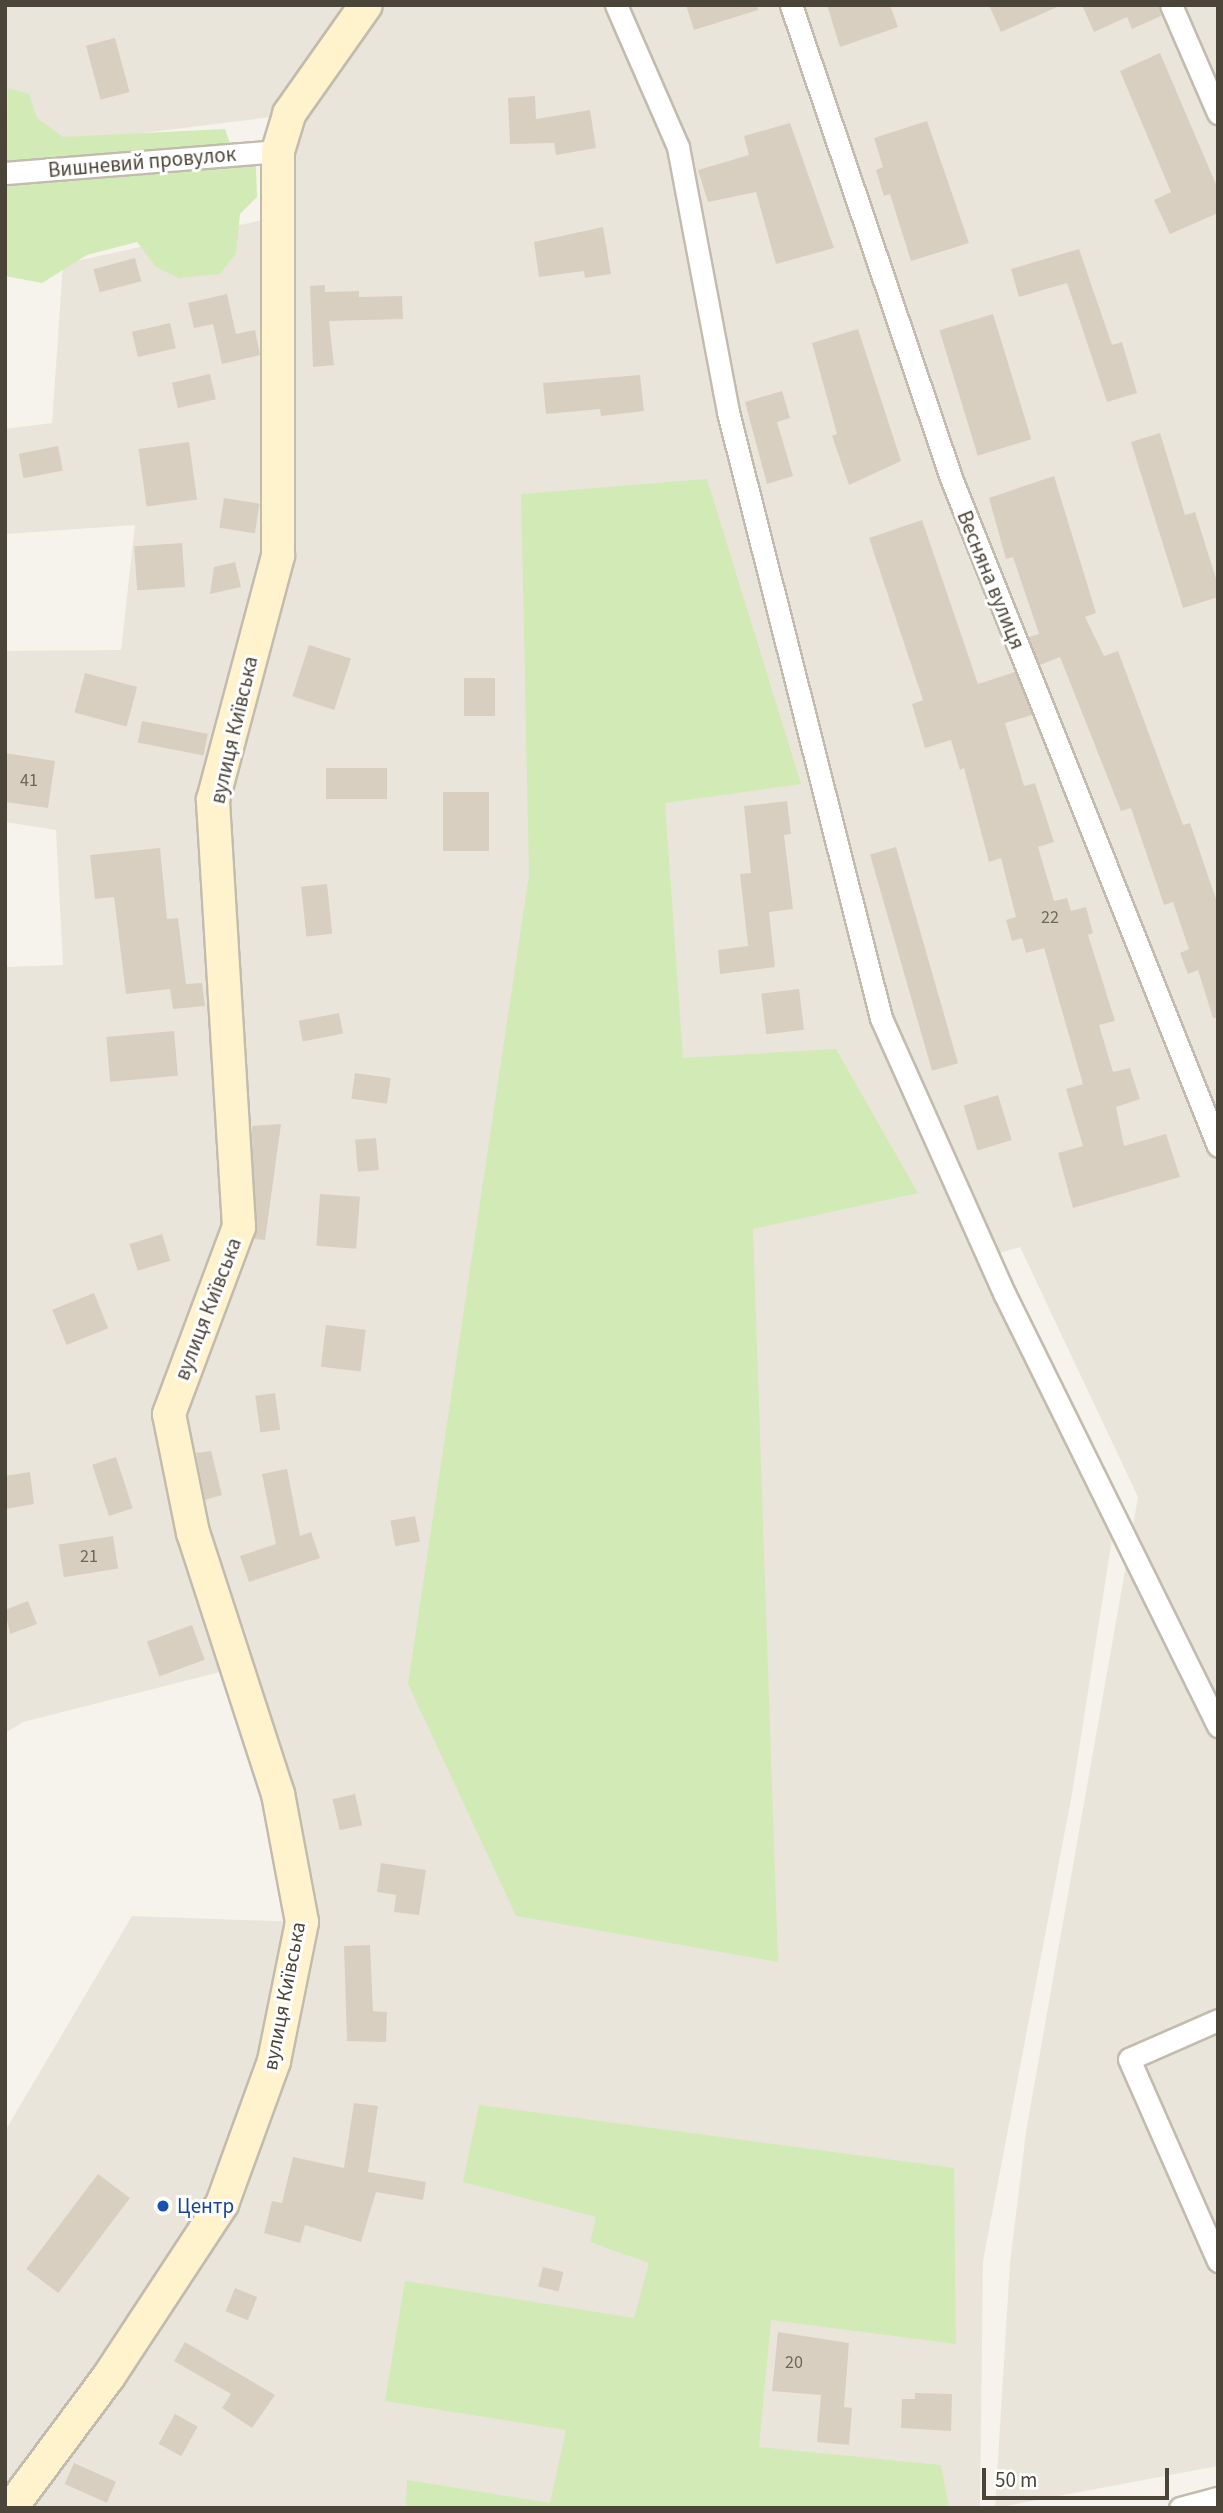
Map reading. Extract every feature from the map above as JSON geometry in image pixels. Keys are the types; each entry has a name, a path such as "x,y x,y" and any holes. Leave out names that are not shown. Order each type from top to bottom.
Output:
{"street":[{"name":"вулиця Київська","path":"10,2508 109,2376 222,2204 274,2061 302,1922 278,1794 193,1533 169,1414 239,1227 213,800 278,556 278,151 289,114 366,5"},
{"path":"616,5 678,147 728,412 881,1018 1005,1295 1218,1726"},
{"name":"Весняна вулиця","path":"791,5 951,478 1218,1146"},
{"path":"1171,5 1218,113"},
{"name":"Вишневий провулок","path":"5,173 278,151"},
{"path":"1218,2020 1129,2059 1218,2261"},
{"path":"1180,2508 1218,2498"}],"shaded area":[{"path":"5,5 1218,5 1218,2466 995,2508 1010,2263 1026,2132 1138,1497 1020,1247 990,1256 1115,1520 1072,1794 983,2261 980,2508 5,2508 5,2131 132,1916 301,1922 240,1667 23,1722 5,1733 5,967 63,965 56,830 5,822 5,651 121,650 135,525 5,534 5,429 52,423 63,264 276,217 288,115 5,150"}],"green space":[{"path":"8,88 29,94 37,118 63,137 225,129 232,149 256,167 257,197 240,214 236,253 220,274 179,278 156,267 137,242 87,255 42,283 5,276"},
{"path":"707,479 801,784 665,803 683,1058 836,1049 918,1193 753,1229 778,1962 516,1916 408,1684 529,875 521,494"},
{"path":"479,2105 954,2168 956,2344 771,2320 759,2447 941,2465 949,2508 406,2508 407,2480 550,2503 566,2430 385,2401 405,2281 634,2318 649,2263 590,2242 596,2217 463,2182"}],"building":[{"path":"686,5 757,5 758,10 694,30"},
{"path":"827,5 890,5 898,27 840,47"},
{"path":"989,5 1062,5 1001,32"},
{"path":"1082,5 1158,5 1161,16 1132,29 1127,17 1094,32"},
{"path":"115,38 129,92 101,100 86,46"},
{"path":"1160,53 1218,189 1218,213 1170,234 1154,200 1171,192 1120,71"},
{"path":"535,96 536,119 590,110 596,148 556,155 554,143 510,144 508,98"},
{"path":"927,121 969,243 911,261 890,194 884,196 876,170 883,167 874,138"},
{"path":"790,123 834,248 776,264 756,192 708,202 698,170 749,155 744,136"},
{"path":"603,227 611,274 585,278 584,271 539,277 534,242"},
{"path":"1079,249 1112,345 1122,342 1137,393 1107,402 1067,283 1019,297 1011,269"},
{"path":"135,258 141,281 100,292 93,269"},
{"path":"325,285 325,292 359,291 359,297 402,296 403,319 329,321 334,365 313,367 310,286"},
{"path":"227,294 236,334 255,330 260,355 222,364 213,324 194,328 188,303"},
{"path":"993,314 1031,439 978,456 939,330"},
{"path":"170,323 176,348 138,357 132,332"},
{"path":"858,329 901,461 849,485 832,436 837,434 812,343"},
{"path":"210,374 216,399 178,408 172,383"},
{"path":"640,375 644,411 601,416 600,409 546,414 543,383"},
{"path":"782,391 790,418 777,422 793,476 767,484 745,402"},
{"path":"1160,433 1185,515 1195,512 1218,585 1218,597 1183,608 1131,442"},
{"path":"189,442 197,499 147,507 138,449"},
{"path":"58,446 63,471 24,478 19,454"},
{"path":"1054,476 1096,613 1085,617 1104,656 1118,651 1183,825 1190,823 1218,905 1218,1017 1213,1018 1198,970 1188,974 1180,953 1189,949 1173,902 1164,905 1131,808 1121,811 1060,657 1040,665 1029,637 1039,634 1013,557 1006,559 989,498"},
{"path":"224,498 260,504 255,533 219,528"},
{"path":"922,520 978,684 1015,672 1032,715 1005,723 1024,786 1035,783 1054,842 1038,847 1054,901 1067,898 1071,911 1086,907 1093,933 1088,935 1115,1021 1099,1025 1113,1072 1130,1068 1140,1099 1116,1107 1124,1146 1166,1134 1180,1177 1073,1208 1058,1153 1083,1146 1066,1089 1083,1084 1044,948 1026,953 1022,938 1012,941 1006,920 1016,917 1001,858 989,862 964,768 960,770 951,740 925,748 912,704 923,700 869,538"},
{"path":"182,543 185,587 137,590 134,546"},
{"path":"235,562 241,587 210,594 214,567"},
{"path":"309,645 351,659 334,710 292,696"},
{"path":"85,673 137,687 127,727 74,713"},
{"path":"464,678 495,678 495,716 464,716"},
{"path":"142,721 208,734 204,755 138,743"},
{"path":"5,753 55,761 48,808 5,802"},
{"path":"326,768 387,768 387,799 326,799"},
{"path":"443,792 489,792 489,851 443,851"},
{"path":"787,801 791,834 784,835 793,909 769,912 775,967 720,974 718,950 748,946 740,874 751,873 744,806"},
{"path":"896,847 958,1063 932,1071 870,854"},
{"path":"160,848 167,919 178,918 186,984 202,983 205,1006 173,1009 170,989 126,994 114,897 95,899 90,855"},
{"path":"327,884 332,934 306,936 301,887"},
{"path":"799,989 804,1030 766,1034 761,994"},
{"path":"339,1013 343,1034 303,1041 299,1021"},
{"path":"174,1031 178,1076 110,1082 106,1037"},
{"path":"355,1073 391,1078 387,1104 351,1099"},
{"path":"998,1095 1012,1140 977,1150 964,1106"},
{"path":"281,1124 265,1240 254,1239 252,1126"},
{"path":"376,1138 379,1170 358,1172 355,1140"},
{"path":"320,1194 360,1197 356,1249 316,1246"},
{"path":"162,1234 170,1261 138,1271 129,1244"},
{"path":"94,1293 108,1328 67,1345 52,1310"},
{"path":"326,1325 366,1330 361,1372 321,1367"},
{"path":"275,1393 280,1430 260,1432 255,1396"},
{"path":"211,1451 222,1495 205,1500 196,1453"},
{"path":"116,1457 133,1508 109,1516 92,1465"},
{"path":"287,1469 300,1536 311,1532 320,1558 249,1582 240,1556 276,1544 262,1474"},
{"path":"30,1472 34,1504 5,1509 5,1476"},
{"path":"415,1516 420,1542 395,1546 390,1521"},
{"path":"113,1536 118,1569 64,1577 59,1545"},
{"path":"28,1601 37,1624 10,1634 5,1610"},
{"path":"192,1625 205,1660 160,1676 147,1641"},
{"path":"355,1794 362,1825 340,1830 333,1799"},
{"path":"381,1863 426,1870 419,1915 394,1912 396,1895 377,1892"},
{"path":"370,1945 373,2011 387,2012 386,2042 347,2041 344,1946"},
{"path":"354,2103 378,2106 368,2172 426,2182 423,2200 376,2192 361,2242 305,2225 300,2243 264,2233 272,2201 282,2203 293,2157 344,2168"},
{"path":"98,2174 130,2198 58,2293 26,2269"},
{"path":"543,2267 563,2272 559,2291 538,2286"},
{"path":"235,2288 257,2297 248,2320 226,2311"},
{"path":"778,2332 849,2343 844,2407 852,2408 849,2445 817,2442 821,2395 772,2391"},
{"path":"185,2342 275,2395 252,2428 222,2408 231,2394 174,2361"},
{"path":"915,2393 952,2394 951,2431 901,2428 902,2399 915,2399"},
{"path":"175,2414 198,2427 181,2456 159,2444"},
{"path":"74,2463 116,2482 107,2503 65,2484"}],"place":[{"name":"Центр","path":"163,2206"}]}
